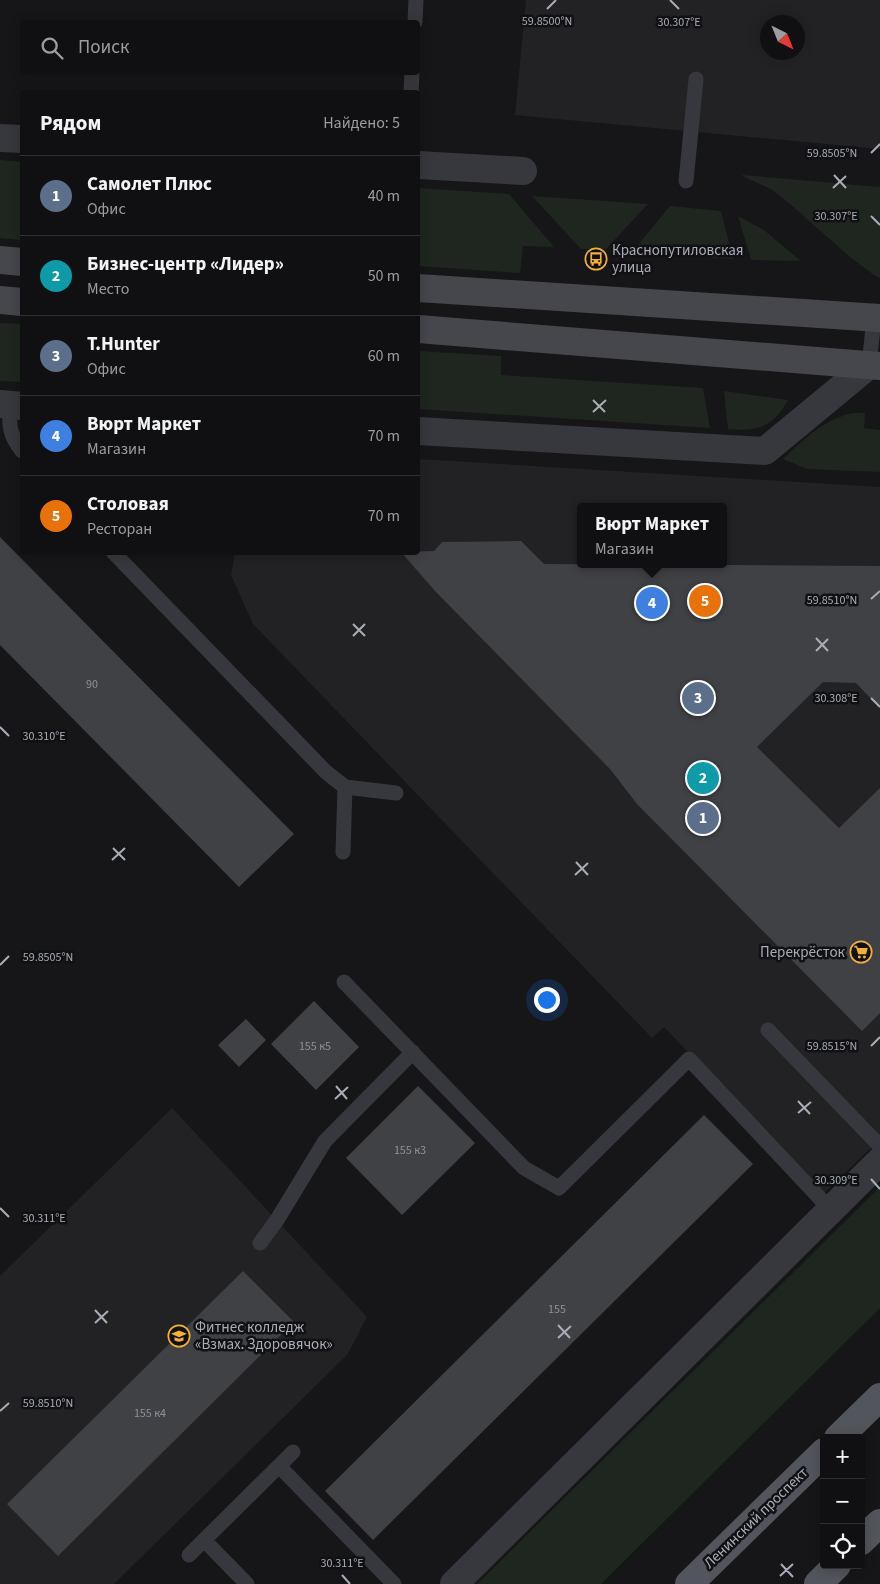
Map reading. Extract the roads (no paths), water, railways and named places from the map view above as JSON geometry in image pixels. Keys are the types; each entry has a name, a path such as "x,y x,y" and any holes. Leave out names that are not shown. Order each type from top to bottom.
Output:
{"main road":[{"path":"0,260 20,262"},
{"path":"420,288 877,318"},
{"path":"0,300 20,302"},
{"path":"420,329 875,366"},
{"path":"842,1434 880,1397"},
{"name":"Ленинский проспект","path":"689,1584 820,1456"},
{"path":"865,1538 880,1523"},
{"path":"818,1584 833,1569"}],"street":[{"path":"0,138 20,139"},
{"path":"420,165 523,171"},
{"path":"420,431 765,451 875,366"},
{"path":"454,1584 880,1161"}],"lane":[{"path":"415,20 416,0"},
{"path":"410,90 412,75"},
{"path":"686,181 696,79"},
{"path":"875,366 877,318"},
{"path":"11,405 9,426 15,442 20,448"},
{"path":"116,555 326,772 345,787 396,793"},
{"path":"343,852 345,787"},
{"path":"344,982 414,1052 524,1168 559,1188 688,1059 830,1209"},
{"path":"768,1030 880,1146"},
{"path":"260,1243 277,1220 325,1141 414,1052"},
{"path":"189,1555 293,1452"},
{"path":"279,1466 394,1584"},
{"path":"204,1540 247,1584"}],"place":[{"name":"Краснопутиловская улица","path":"596,259"},
{"name":"Столовая","path":"705,601"},
{"name":"Вюрт Маркет","path":"652,603"},
{"name":"T.Hunter","path":"698,698"},
{"name":"Бизнес-центр «Лидер»","path":"703,778"},
{"name":"Самолет Плюс","path":"703,818"},
{"name":"Перекрёсток","path":"861,952"},
{"name":"Фитнес колледж «Взмах. Здоровячок»","path":"179,1336"}]}
